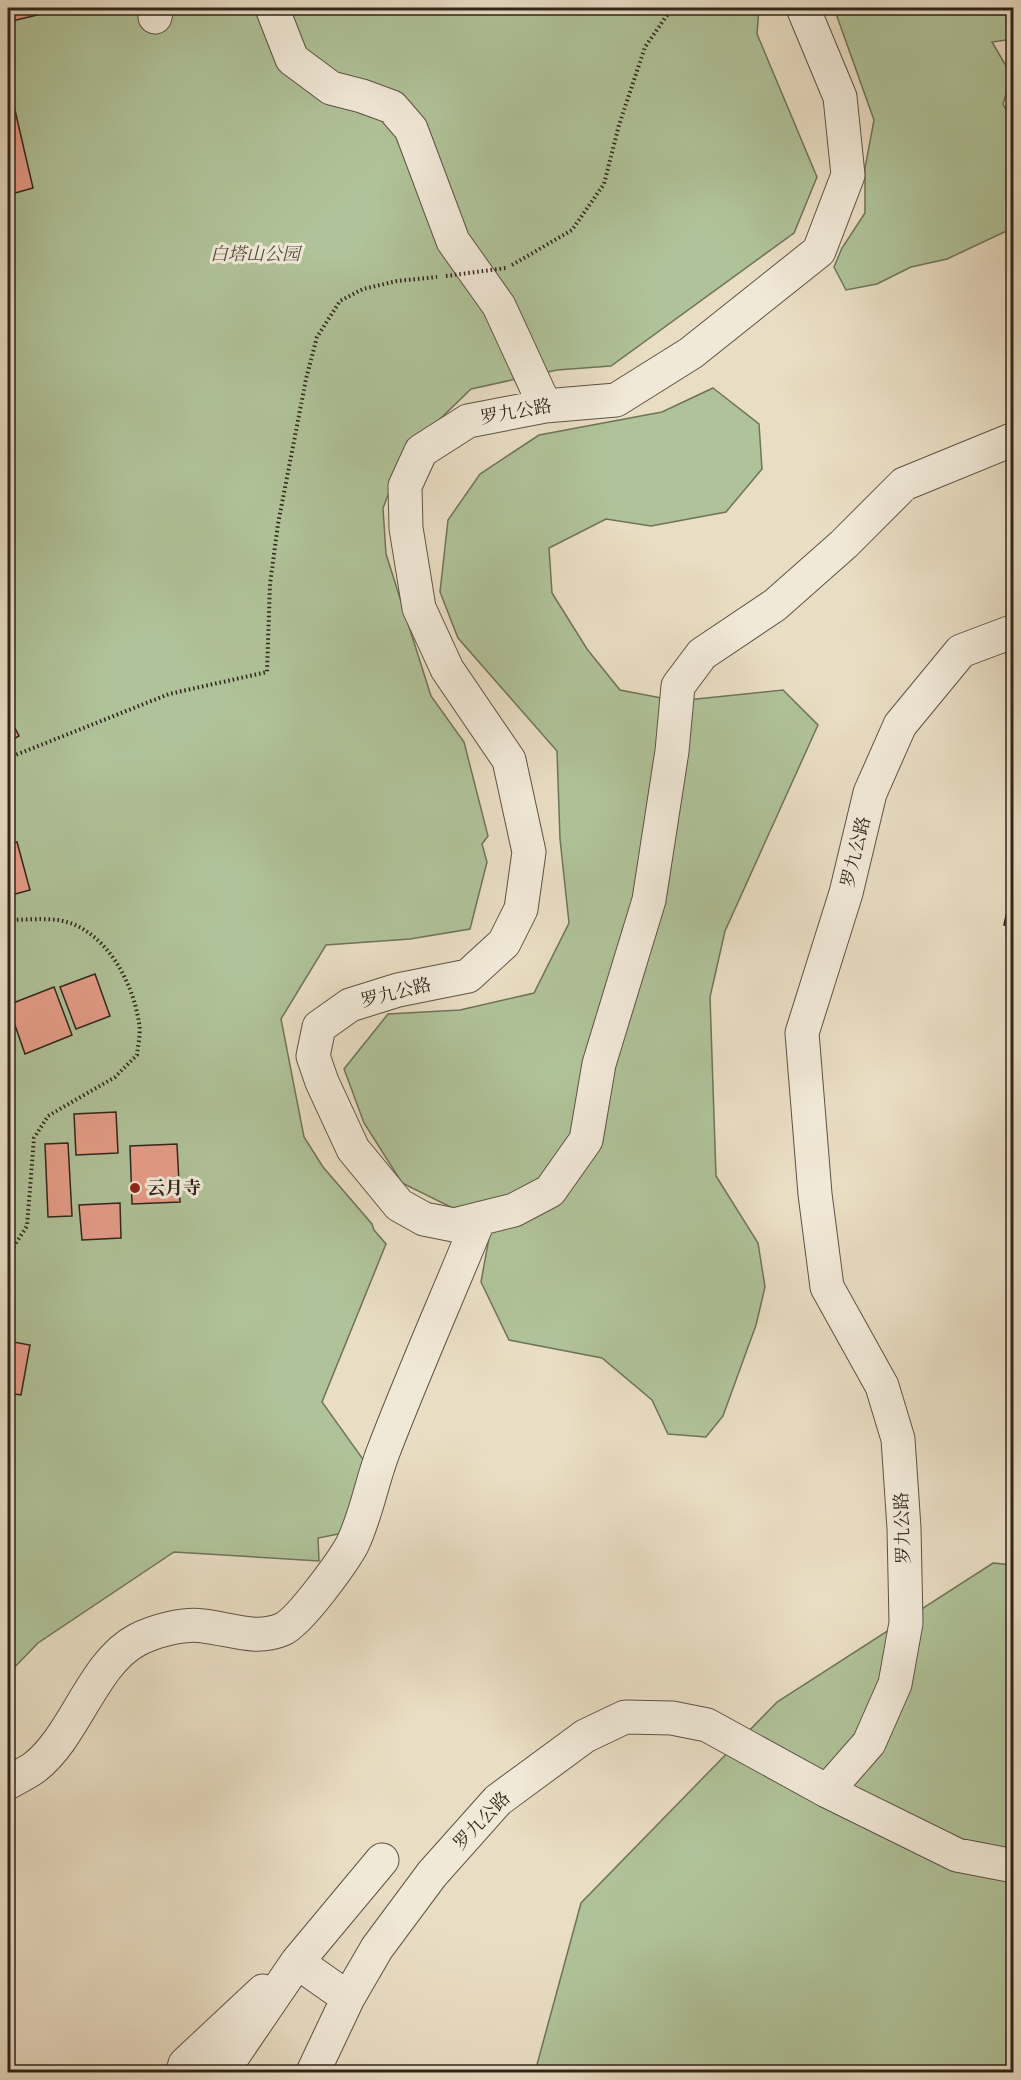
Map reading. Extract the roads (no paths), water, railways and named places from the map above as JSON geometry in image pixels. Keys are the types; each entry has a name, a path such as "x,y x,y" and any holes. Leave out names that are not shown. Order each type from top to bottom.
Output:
{"street":[{"path":"272,8 292,59 331,88 392,107 411,129 453,241 499,306 545,406"},
{"name":"罗九公路","path":"803,8 840,97 848,175 819,251 691,353 616,400 545,406 468,420 422,451 405,486 406,528 419,608 447,669 509,760 528,852 521,909 504,943 468,976 398,990 350,1005 319,1027 313,1056 322,1082 353,1149 399,1205 424,1219 454,1225 514,1210 550,1191 586,1140 599,1064 649,900 672,751 678,686 702,654 775,604 844,544 904,484 1014,439"},
{"name":"罗九公路","path":"314,2073 348,1998 377,1948 432,1874 498,1800 585,1736 625,1717 672,1718 707,1725 827,1791 869,1743 895,1684 906,1623 904,1528 898,1439 882,1386 827,1287 815,1194 802,1033 846,893 870,793 900,725 961,651 1014,631"},
{"path":"8,1783 36,1766 43,1759 57,1743 118,1653 137,1640 162,1631 201,1625 248,1635 268,1634 285,1628 302,1614 351,1547 368,1507 382,1457 479,1219"},
{"path":"827,1791 957,1855 1014,1866"},
{"path":"222,2073 297,1962 382,1860"},
{"path":"297,1962 348,1998"},
{"path":"183,2073 185,2064 240,2010 297,1962"}],"place":[{"name":"云月寺","path":"135,1188"}],"park label":[{"name":"白塔山公园","path":"255,254"}]}
